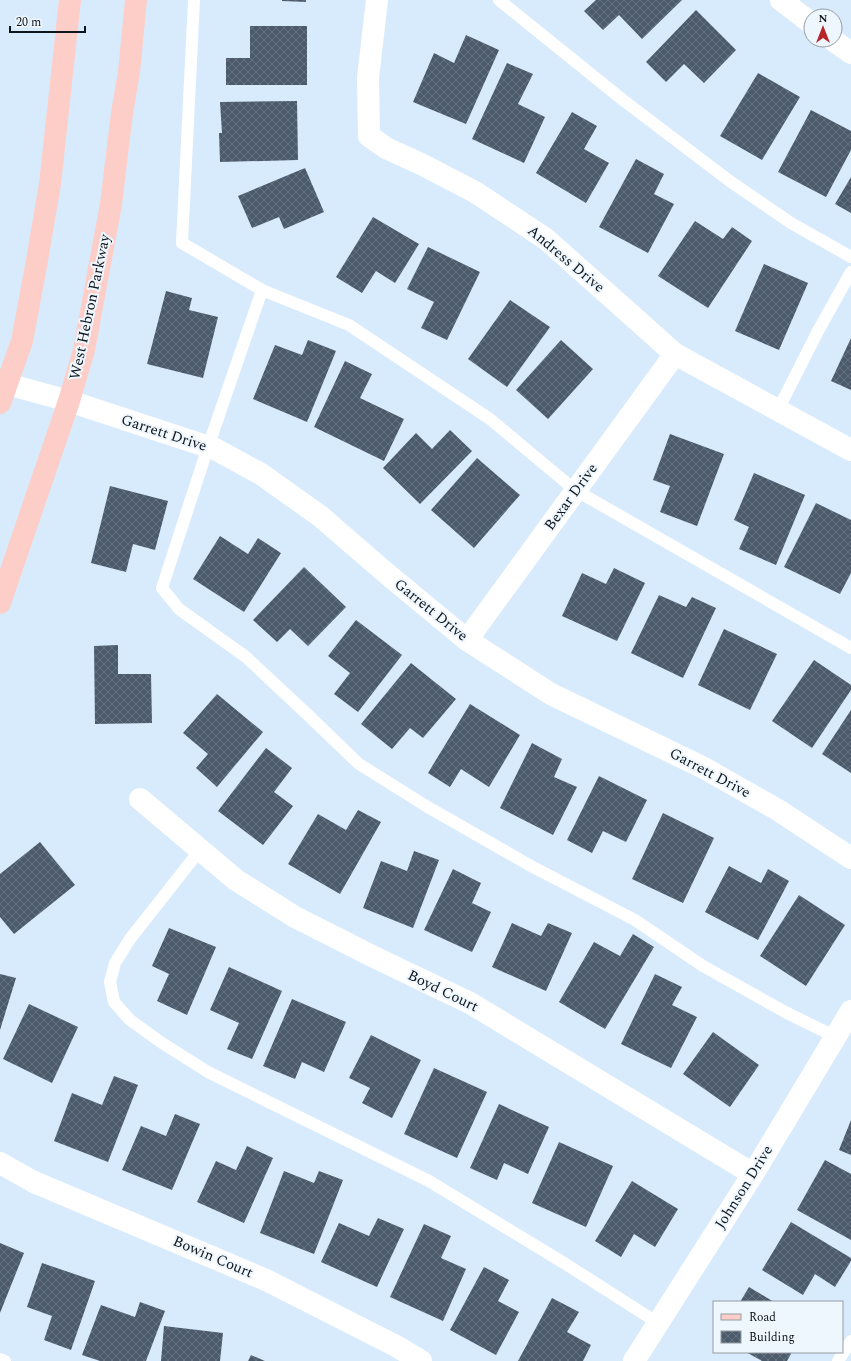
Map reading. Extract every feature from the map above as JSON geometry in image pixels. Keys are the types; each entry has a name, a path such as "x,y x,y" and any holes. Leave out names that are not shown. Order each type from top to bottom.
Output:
{"main road":[{"path":"3,393 22,341 50,184 70,0"},
{"name":"West Hebron Parkway","path":"0,603 69,401 84,350 112,204 122,113 129,72 136,0"}],"street":[{"name":"Andress Drive","path":"377,0 368,78 369,136 386,148 476,192 546,239 675,354 851,450"},
{"path":"781,0 803,17"},
{"name":"Bexar Drive","path":"467,640 675,354"},
{"name":"Garrett Drive","path":"3,393 69,401 215,449 261,474 320,516 467,640 551,694 704,768 758,798 851,858"},
{"name":"Boyd Court","path":"140,799 236,880 295,917 470,1003 753,1174"},
{"name":"Johnson Drive","path":"634,1361 753,1174 851,1012"},
{"name":"Bowin Court","path":"0,1163 34,1182 266,1280 396,1346 420,1361"}],"lane":[{"path":"194,0 182,243 262,290 349,325 490,419 575,490 851,648"},
{"path":"499,0 622,100 731,182 791,224 851,257"},
{"path":"778,410 818,331 851,272"},
{"path":"262,290 208,447 162,588 179,610 246,657 359,764 446,818 531,866 635,920 703,966 787,1013 836,1037"},
{"path":"200,850 130,939 115,963 110,982 114,1002 130,1020 162,1043 208,1072 429,1181 564,1262 658,1323"},
{"path":"843,1353 851,1340"},
{"path":"0,1359 5,1361"}],"building":[{"path":"306,0 306,2 282,1"},
{"path":"596,0 682,0 642,39 619,15 603,30 584,11"},
{"path":"696,10 736,50 704,83 684,64 666,82 646,62"},
{"path":"250,26 307,26 307,85 226,85 226,58 250,58"},
{"path":"466,35 499,50 466,124 413,102 434,53 454,63"},
{"path":"507,63 533,74 518,104 545,117 524,163 472,139"},
{"path":"758,73 800,97 762,160 720,136"},
{"path":"297,101 298,160 220,162 219,133 222,133 220,102"},
{"path":"811,110 851,131 851,150 826,197 778,172"},
{"path":"572,112 597,126 584,149 609,163 586,203 536,173"},
{"path":"636,159 664,174 654,194 674,204 648,253 599,227"},
{"path":"305,168 324,212 284,229 279,217 252,228 238,196"},
{"path":"851,177 851,213 835,204"},
{"path":"373,217 419,244 395,283 376,271 362,293 336,277"},
{"path":"695,221 723,239 732,227 752,241 708,308 658,276"},
{"path":"428,247 480,272 447,340 421,328 434,302 407,289"},
{"path":"764,264 808,283 779,350 735,331"},
{"path":"166,291 192,298 189,310 218,317 203,378 147,364"},
{"path":"510,300 550,327 507,387 468,359"},
{"path":"851,338 851,390 831,381"},
{"path":"308,340 336,351 307,422 253,399 275,345 302,355"},
{"path":"561,340 593,369 548,419 516,390"},
{"path":"345,361 372,374 360,398 404,419 384,461 314,427"},
{"path":"450,430 472,451 420,504 383,468 416,433 432,449"},
{"path":"670,434 724,454 697,526 660,512 670,486 653,480"},
{"path":"477,458 520,495 474,548 431,510"},
{"path":"754,473 805,495 776,565 739,549 749,527 734,520"},
{"path":"110,486 168,501 155,550 133,544 126,572 91,563"},
{"path":"816,503 851,520 851,573 840,594 784,567"},
{"path":"220,536 248,554 258,538 281,553 244,612 193,579"},
{"path":"304,567 346,607 308,646 290,629 277,642 253,620"},
{"path":"614,568 645,583 617,641 562,616 582,573 606,584"},
{"path":"659,595 686,607 692,597 716,608 683,678 631,653"},
{"path":"356,620 402,655 358,712 334,694 350,673 328,656"},
{"path":"724,629 777,654 750,710 698,685"},
{"path":"118,645 118,674 151,674 152,723 95,724 94,646"},
{"path":"814,660 851,685 851,690 812,748 772,721"},
{"path":"411,663 456,699 423,738 410,728 392,749 361,724"},
{"path":"217,694 263,732 217,787 196,768 208,754 183,733"},
{"path":"470,704 520,735 489,787 461,769 450,787 428,773"},
{"path":"851,710 851,773 822,754"},
{"path":"532,743 562,759 554,777 577,787 553,835 500,808"},
{"path":"266,748 292,768 274,792 293,806 263,845 218,811"},
{"path":"599,776 647,800 626,842 603,831 592,853 567,840"},
{"path":"358,810 381,822 340,894 288,864 318,814 346,830"},
{"path":"663,813 714,838 683,903 632,879"},
{"path":"40,842 75,885 14,934 0,917 0,874"},
{"path":"414,851 439,860 413,928 363,908 381,861 407,871"},
{"path":"729,866 761,883 768,869 789,881 758,940 705,912"},
{"path":"453,869 481,883 472,903 491,912 472,952 424,930"},
{"path":"799,895 845,925 806,986 760,956"},
{"path":"512,923 541,936 548,923 572,933 546,991 492,967"},
{"path":"169,928 216,947 187,1015 157,1001 169,974 152,966"},
{"path":"633,934 654,947 605,1029 559,1002 594,942 620,956"},
{"path":"229,967 282,991 252,1059 227,1049 239,1023 210,1010"},
{"path":"0,974 16,978 0,1030"},
{"path":"655,974 682,987 672,1005 697,1017 671,1068 621,1044"},
{"path":"292,999 346,1022 324,1072 302,1062 295,1079 263,1066"},
{"path":"29,1004 78,1027 52,1083 3,1059"},
{"path":"713,1032 759,1065 730,1107 683,1074"},
{"path":"371,1035 421,1060 392,1118 362,1103 370,1088 349,1078"},
{"path":"434,1068 487,1092 457,1158 404,1134"},
{"path":"114,1076 138,1085 108,1162 54,1141 72,1093 102,1105"},
{"path":"499,1104 549,1127 528,1174 504,1163 497,1180 470,1168"},
{"path":"175,1114 200,1124 172,1190 122,1170 141,1126 166,1136"},
{"path":"851,1120 851,1155 839,1150"},
{"path":"559,1142 613,1166 586,1227 532,1203"},
{"path":"247,1146 273,1158 244,1223 197,1202 216,1161 236,1170"},
{"path":"825,1160 851,1174 851,1240 797,1210"},
{"path":"284,1171 314,1183 319,1171 343,1180 314,1254 260,1233"},
{"path":"632,1181 678,1209 655,1247 634,1234 621,1257 595,1241"},
{"path":"378,1218 404,1229 377,1287 321,1262 339,1223 369,1236"},
{"path":"791,1222 851,1258 851,1261 835,1287 815,1274 803,1295 762,1270"},
{"path":"424,1224 451,1236 441,1258 466,1269 443,1321 390,1297"},
{"path":"0,1243 24,1253 0,1313"},
{"path":"42,1263 95,1281 71,1350 44,1340 52,1316 27,1307"},
{"path":"484,1267 509,1280 498,1301 519,1312 496,1355 450,1330"},
{"path":"749,1287 772,1301 741,1301"},
{"path":"552,1298 579,1312 567,1332 591,1345 583,1361 518,1361"},
{"path":"140,1302 165,1311 146,1361 100,1361 82,1355 101,1305 135,1317"},
{"path":"164,1326 223,1333 220,1361 161,1361"},
{"path":"748,1353 791,1353 787,1361 762,1361"},
{"path":"251,1355 265,1361 248,1361"}]}
